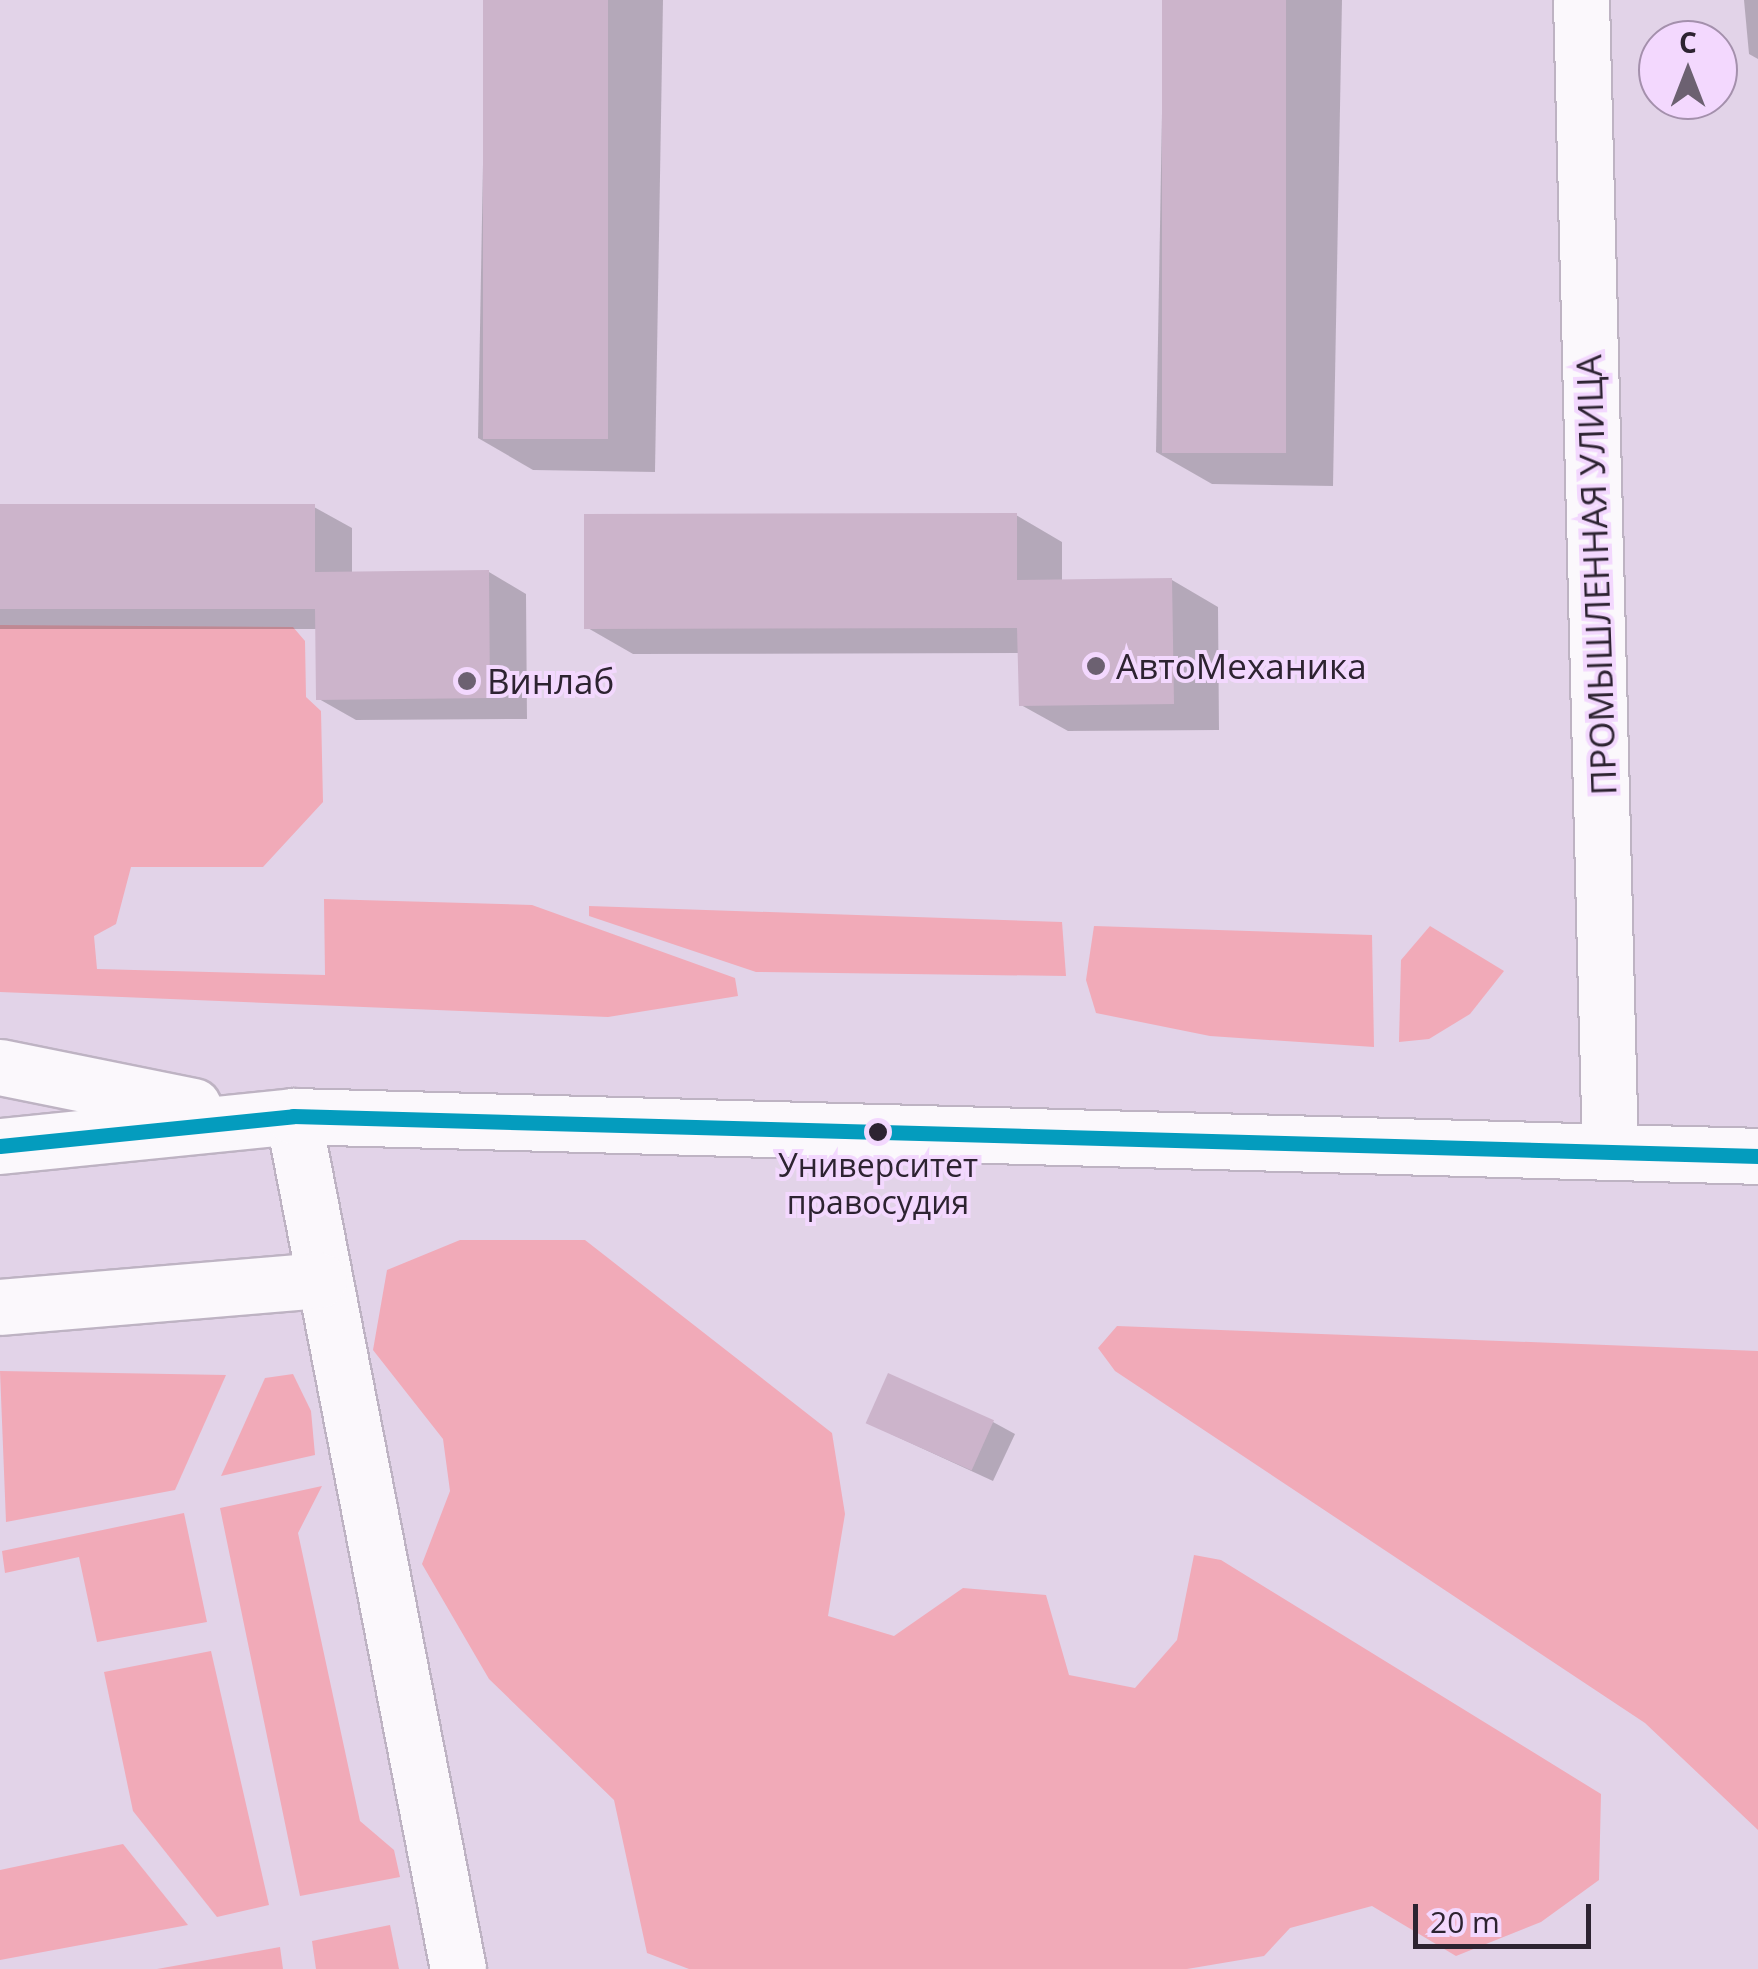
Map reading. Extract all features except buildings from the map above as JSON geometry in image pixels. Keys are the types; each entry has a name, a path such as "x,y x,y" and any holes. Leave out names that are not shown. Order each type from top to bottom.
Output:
{"street":[{"name":"ПРОМЫШЛЕННАЯ УЛИЦА","path":"1581,0 1610,1150"},
{"path":"0,1068 267,1116"},
{"path":"267,1116 319,1280 458,1969"},
{"path":"0,1146 267,1116 1758,1156"},
{"path":"0,1306 319,1280"}],"shaded area":[{"path":"0,625 293,627 305,641 306,697 321,711 323,802 263,867 131,867 116,924 94,936 97,969 325,975 324,899 532,905 735,978 738,996 608,1017 0,992"},
{"path":"589,906 1062,922 1066,976 756,972 589,916"},
{"path":"1094,926 1372,935 1374,1047 1210,1036 1096,1013 1086,980"},
{"path":"1430,926 1504,971 1470,1014 1429,1039 1399,1042 1401,960"},
{"path":"460,1240 585,1240 832,1433 845,1514 828,1616 894,1636 963,1588 1046,1595 1069,1675 1135,1688 1177,1640 1194,1555 1221,1560 1601,1794 1599,1880 1541,1922 1456,1956 1372,1906 1290,1928 1264,1956 1187,1969 689,1969 647,1953 614,1800 489,1679 422,1564 450,1491 443,1439 373,1350 387,1270"},
{"path":"1117,1326 1758,1351 1758,1830 1645,1723 1115,1371 1098,1348"},
{"path":"0,1371 226,1375 175,1490 6,1522"},
{"path":"293,1374 311,1411 315,1455 221,1476 265,1378"},
{"path":"322,1486 298,1533 360,1821 394,1850 400,1877 300,1896 220,1508"},
{"path":"184,1513 207,1622 97,1642 79,1557 5,1573 2,1551"},
{"path":"211,1651 269,1905 217,1917 133,1811 104,1672"},
{"path":"123,1844 188,1925 0,1960 0,1870"},
{"path":"390,1925 399,1969 316,1969 312,1941"},
{"path":"280,1947 283,1969 157,1969"}],"transit line":[{"path":"0,1146 293,1116 1758,1156"}],"place":[{"name":"АвтоМеханика","path":"1096,666"},
{"name":"Винлаб","path":"467,681"},
{"name":"Университет правосудия","path":"878,1132"}]}
